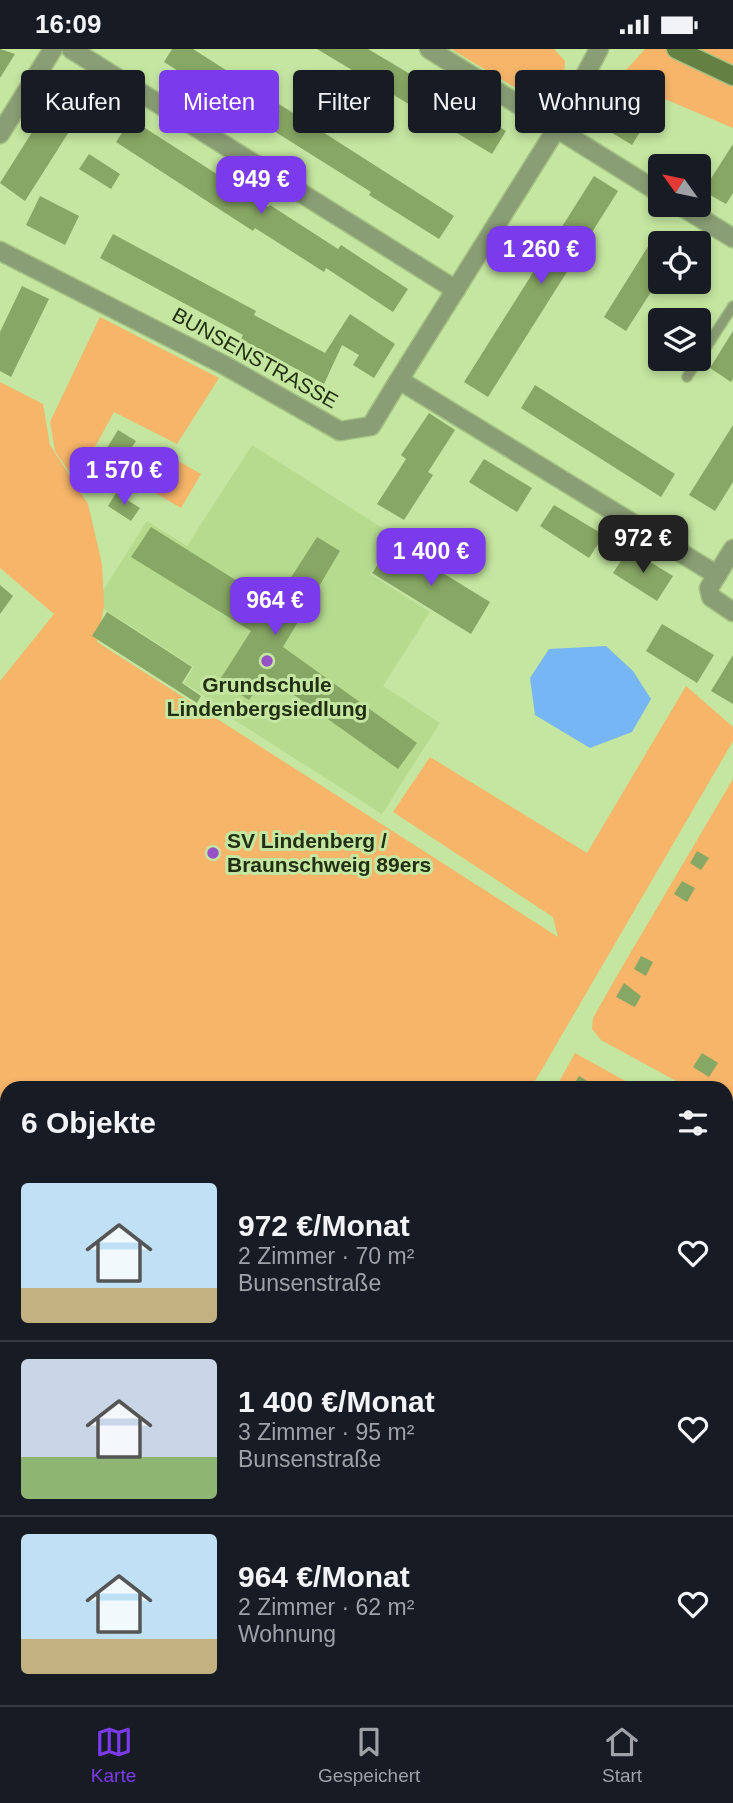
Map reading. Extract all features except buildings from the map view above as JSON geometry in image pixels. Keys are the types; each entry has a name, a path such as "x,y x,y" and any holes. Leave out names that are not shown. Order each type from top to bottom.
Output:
{"main road":[{"path":"676,49 733,76"}],"street":[{"path":"0,134 53,49"},
{"path":"71,49 456,289"},
{"path":"429,49 515,102"},
{"name":"BUNSENSTRASSE","path":"588,70 599,49"},
{"name":"BUNSENSTRASSE","path":"0,251 224,365 340,431 371,426 554,133"},
{"path":"565,133 648,185"},
{"path":"698,217 733,239"},
{"path":"399,380 717,575"},
{"path":"733,549 709,588 711,597 733,613"}],"lane":[{"path":"687,377 733,306"}],"shaded area":[{"path":"451,49 554,49 565,61 565,70 515,70 515,88 501,79 501,70 486,70"},
{"path":"645,49 733,49 733,128 665,99 665,70 626,70"},
{"path":"100,317 219,378 177,444 114,412 76,482 55,451 50,422"},
{"name":"SV Lindenberg / Braunschweig 89ers","path":"0,382 43,404 50,445 88,504 102,564 104,607 97,642 558,937 553,917 393,812 430,757 587,853 686,686 733,727 733,741 535,1081 0,1081 0,681 54,614 0,568"},
{"path":"252,445 395,536 370,574 430,612 383,686 440,723 382,814 203,700 205,696 184,683 194,667 95,603 147,521 187,546"},
{"path":"161,451 201,474 181,508 140,484"},
{"path":"733,779 733,1081 676,1081 601,1040 592,1029 593,1018"},
{"path":"575,1053 625,1081 559,1081"}],"water":[{"path":"606,646 633,671 651,699 632,732 590,748 535,715 530,678 549,649"}],"place":[{"name":"Grundschule Lindenbergsiedlung","path":"267,661"},
{"name":"SV Lindenberg / Braunschweig 89ers","path":"213,853"}]}
